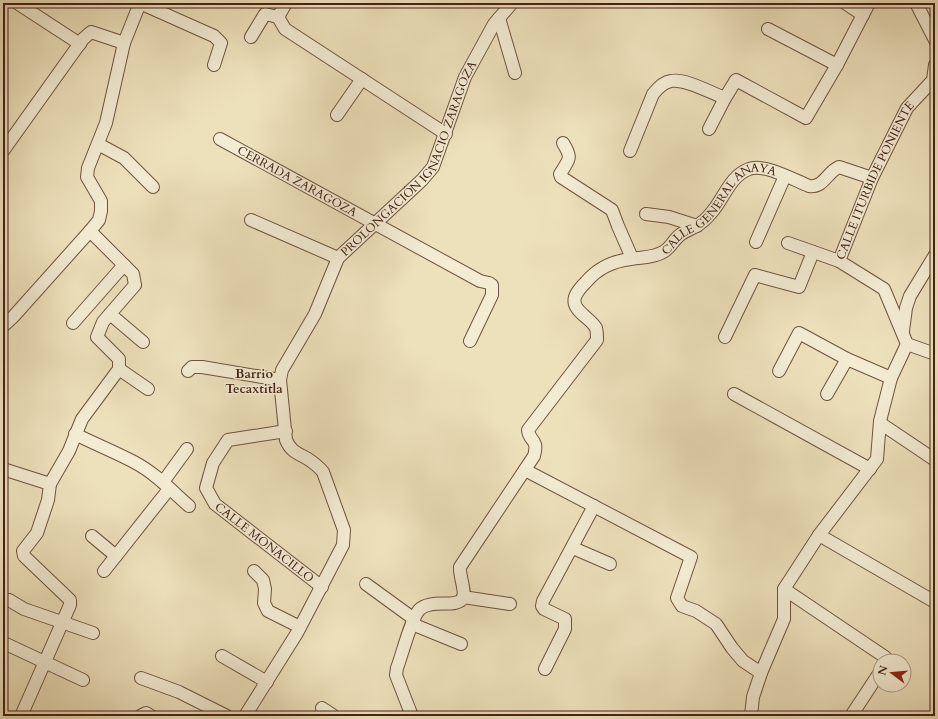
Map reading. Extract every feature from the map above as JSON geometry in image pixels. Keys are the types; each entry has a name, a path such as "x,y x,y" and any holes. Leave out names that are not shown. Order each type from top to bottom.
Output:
{"street":[{"path":"17,3 80,44"},
{"path":"3,326 13,317 90,231 98,220 101,211 101,201 87,177 88,168 106,122 124,43 140,3 214,36 221,44 214,65"},
{"path":"278,17 286,3"},
{"name":"PROLONGACIÓN IGNACIO ZARAGOZA","path":"245,716 300,627 343,545 344,530 323,472 318,466 289,448 286,440 280,380 282,370 315,314 338,258 422,180 433,167 465,77 499,18 512,3"},
{"path":"845,3 863,15"},
{"path":"709,129 736,80 806,118 837,65 869,3"},
{"path":"916,3 934,38"},
{"path":"251,37 266,14 278,17 285,29 446,134"},
{"path":"499,18 515,73"},
{"path":"768,28 837,65"},
{"path":"3,151 83,38 91,32 124,43"},
{"name":"CALLE ITURBIDE PONIENTE","path":"907,344 884,289 839,261 872,178 907,108 933,80 935,65"},
{"path":"337,115 362,79"},
{"path":"630,151 654,94 657,89 670,81 684,82 725,98"},
{"name":"CERRADA ZARAGOZA","path":"220,139 480,281 488,283 492,286 492,295 470,341"},
{"path":"563,143 569,152 570,158 560,174 561,177 612,210 632,258"},
{"path":"98,144 124,158 153,187"},
{"name":"CALLE GENERAL ANAYA","path":"525,470 534,456 536,447 534,440 528,434 528,430 596,340 597,333 595,327 578,309 575,302 575,296 589,278 603,267 620,260 652,256 662,253 679,236 697,226 712,212 733,181 740,173 749,169 762,168 815,187 820,184 835,168 839,167 872,178"},
{"path":"756,242 785,176"},
{"path":"646,214 669,217 697,226"},
{"path":"252,220 338,258"},
{"path":"21,716 70,606 70,600 24,556 23,551 37,533 48,500 50,484 69,451 82,419 119,369 119,359 97,337 103,322 135,285 133,274 90,231"},
{"path":"788,243 839,261"},
{"path":"725,337 754,275 799,287 813,252"},
{"path":"902,332 906,308 910,296 935,255"},
{"path":"73,323 124,265"},
{"path":"110,314 143,342"},
{"path":"778,371 799,333 847,359 891,378"},
{"path":"751,716 753,697 761,673 784,619 784,590 819,536 877,459 880,423 891,378 907,344 935,354"},
{"path":"827,394 847,359"},
{"path":"188,371 192,368 202,367 280,380"},
{"path":"119,369 148,389"},
{"path":"734,394 870,469"},
{"path":"880,423 935,460"},
{"name":"CALLE MONACILLO","path":"286,431 228,440 213,463 206,488 215,504 322,587"},
{"path":"75,434 135,462 190,506"},
{"path":"104,571 166,486 187,449"},
{"path":"3,469 50,484"},
{"path":"463,598 460,567 525,470 691,557 676,598 682,606 696,611 716,624 732,648 743,661 761,673"},
{"path":"546,669 565,629 566,623 565,619 544,609 542,606 543,602 594,506"},
{"path":"92,536 116,556"},
{"path":"819,536 935,602"},
{"path":"572,548 610,564"},
{"path":"254,571 263,580 265,588 264,603 268,611 300,627"},
{"path":"366,584 413,622 461,644"},
{"path":"784,590 879,653"},
{"path":"412,716 396,675 413,622 419,610 431,603 453,603 463,598 510,604"},
{"path":"9,600 24,609 93,633"},
{"path":"6,644 83,680"},
{"path":"222,656 267,682"},
{"path":"141,678 179,692 227,716"},
{"path":"851,716 872,684"},
{"path":"322,708 334,716"},
{"path":"140,716 146,713 151,716"}],"district":[{"name":"Barrio Tecaxtitla","path":"254,380"}]}
